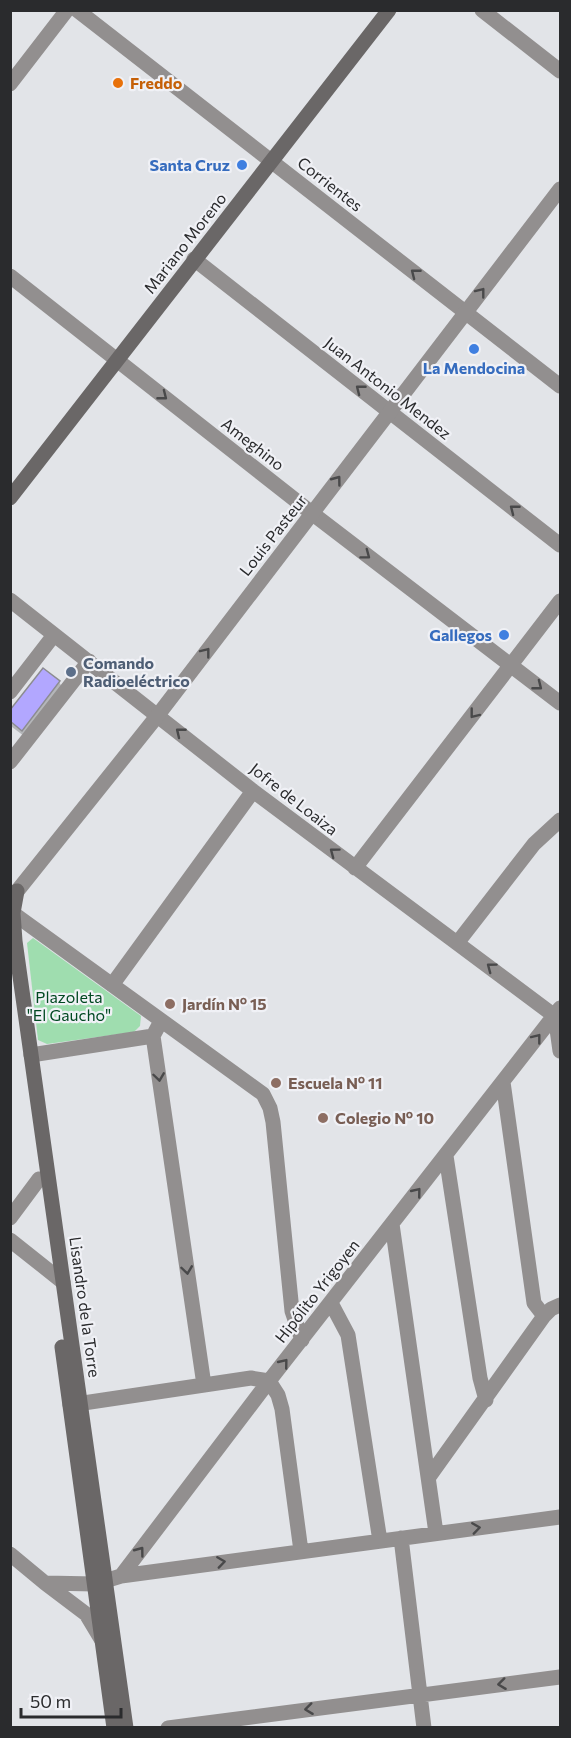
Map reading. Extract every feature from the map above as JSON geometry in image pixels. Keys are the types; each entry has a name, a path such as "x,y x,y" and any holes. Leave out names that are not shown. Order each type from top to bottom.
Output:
{"main road":[{"name":"Mariano Moreno","path":"10,498 389,10"},
{"name":"Lisandro de la Torre","path":"13,904 15,941 75,1404 100,1582 126,1728"},
{"name":"Lisandro de la Torre","path":"10,985 39,1179 58,1278"},
{"name":"Lisandro de la Torre","path":"100,1582 103,1642 114,1728"}],"street":[{"path":"10,84 67,10"},
{"name":"Corrientes","path":"77,10 561,386"},
{"path":"482,10 561,71"},
{"name":"Louis Pasteur","path":"13,904 561,189"},
{"name":"Juan Antonio Mendez","path":"194,260 561,545"},
{"name":"Ameghino","path":"10,276 313,514 561,703"},
{"name":"Jofre de Loaiza","path":"10,600 355,868 559,1014"},
{"path":"355,868 561,601"},
{"path":"10,692 54,635"},
{"path":"10,762 89,661"},
{"path":"112,985 254,791"},
{"path":"458,942 534,844 561,820"},
{"path":"13,904 112,985 263,1094 270,1108 273,1122 292,1311 302,1340"},
{"path":"559,1014 561,1051"},
{"name":"Hipólito Yrigoyen","path":"121,1576 502,1082 559,1014"},
{"path":"161,1021 153,1036 204,1385"},
{"path":"31,1055 153,1036"},
{"path":"502,1082 534,1302 544,1316"},
{"path":"446,1156 480,1378 486,1400"},
{"path":"10,1218 39,1179"},
{"path":"392,1224 436,1533"},
{"path":"10,1240 58,1278"},
{"path":"331,1303 348,1335 380,1541"},
{"path":"429,1477 544,1316 561,1305"},
{"path":"75,1404 251,1378 270,1381 282,1408 301,1551"},
{"path":"45,1583 100,1582 121,1576 561,1516"},
{"path":"400,1538 424,1728"},
{"path":"12,1559 86,1614 103,1642"},
{"path":"168,1728 561,1677"}],"green space":[{"name":"Plazoleta \"El Gaucho\"","path":"33,938 141,1016 140,1026 134,1032 47,1044 38,1040 27,943"}],"building":[{"path":"43,668 60,681 22,731 10,721 10,710"}],"place":[{"name":"Freddo","path":"118,83"},
{"name":"Santa Cruz","path":"242,165"},
{"name":"La Mendocina","path":"474,349"},
{"name":"Gallegos","path":"504,635"},
{"name":"Comando Radioeléctrico","path":"71,672"},
{"name":"Jardín Nº 15","path":"170,1004"},
{"name":"Escuela Nº 11","path":"276,1083"},
{"name":"Colegio Nº 10","path":"323,1118"}]}
